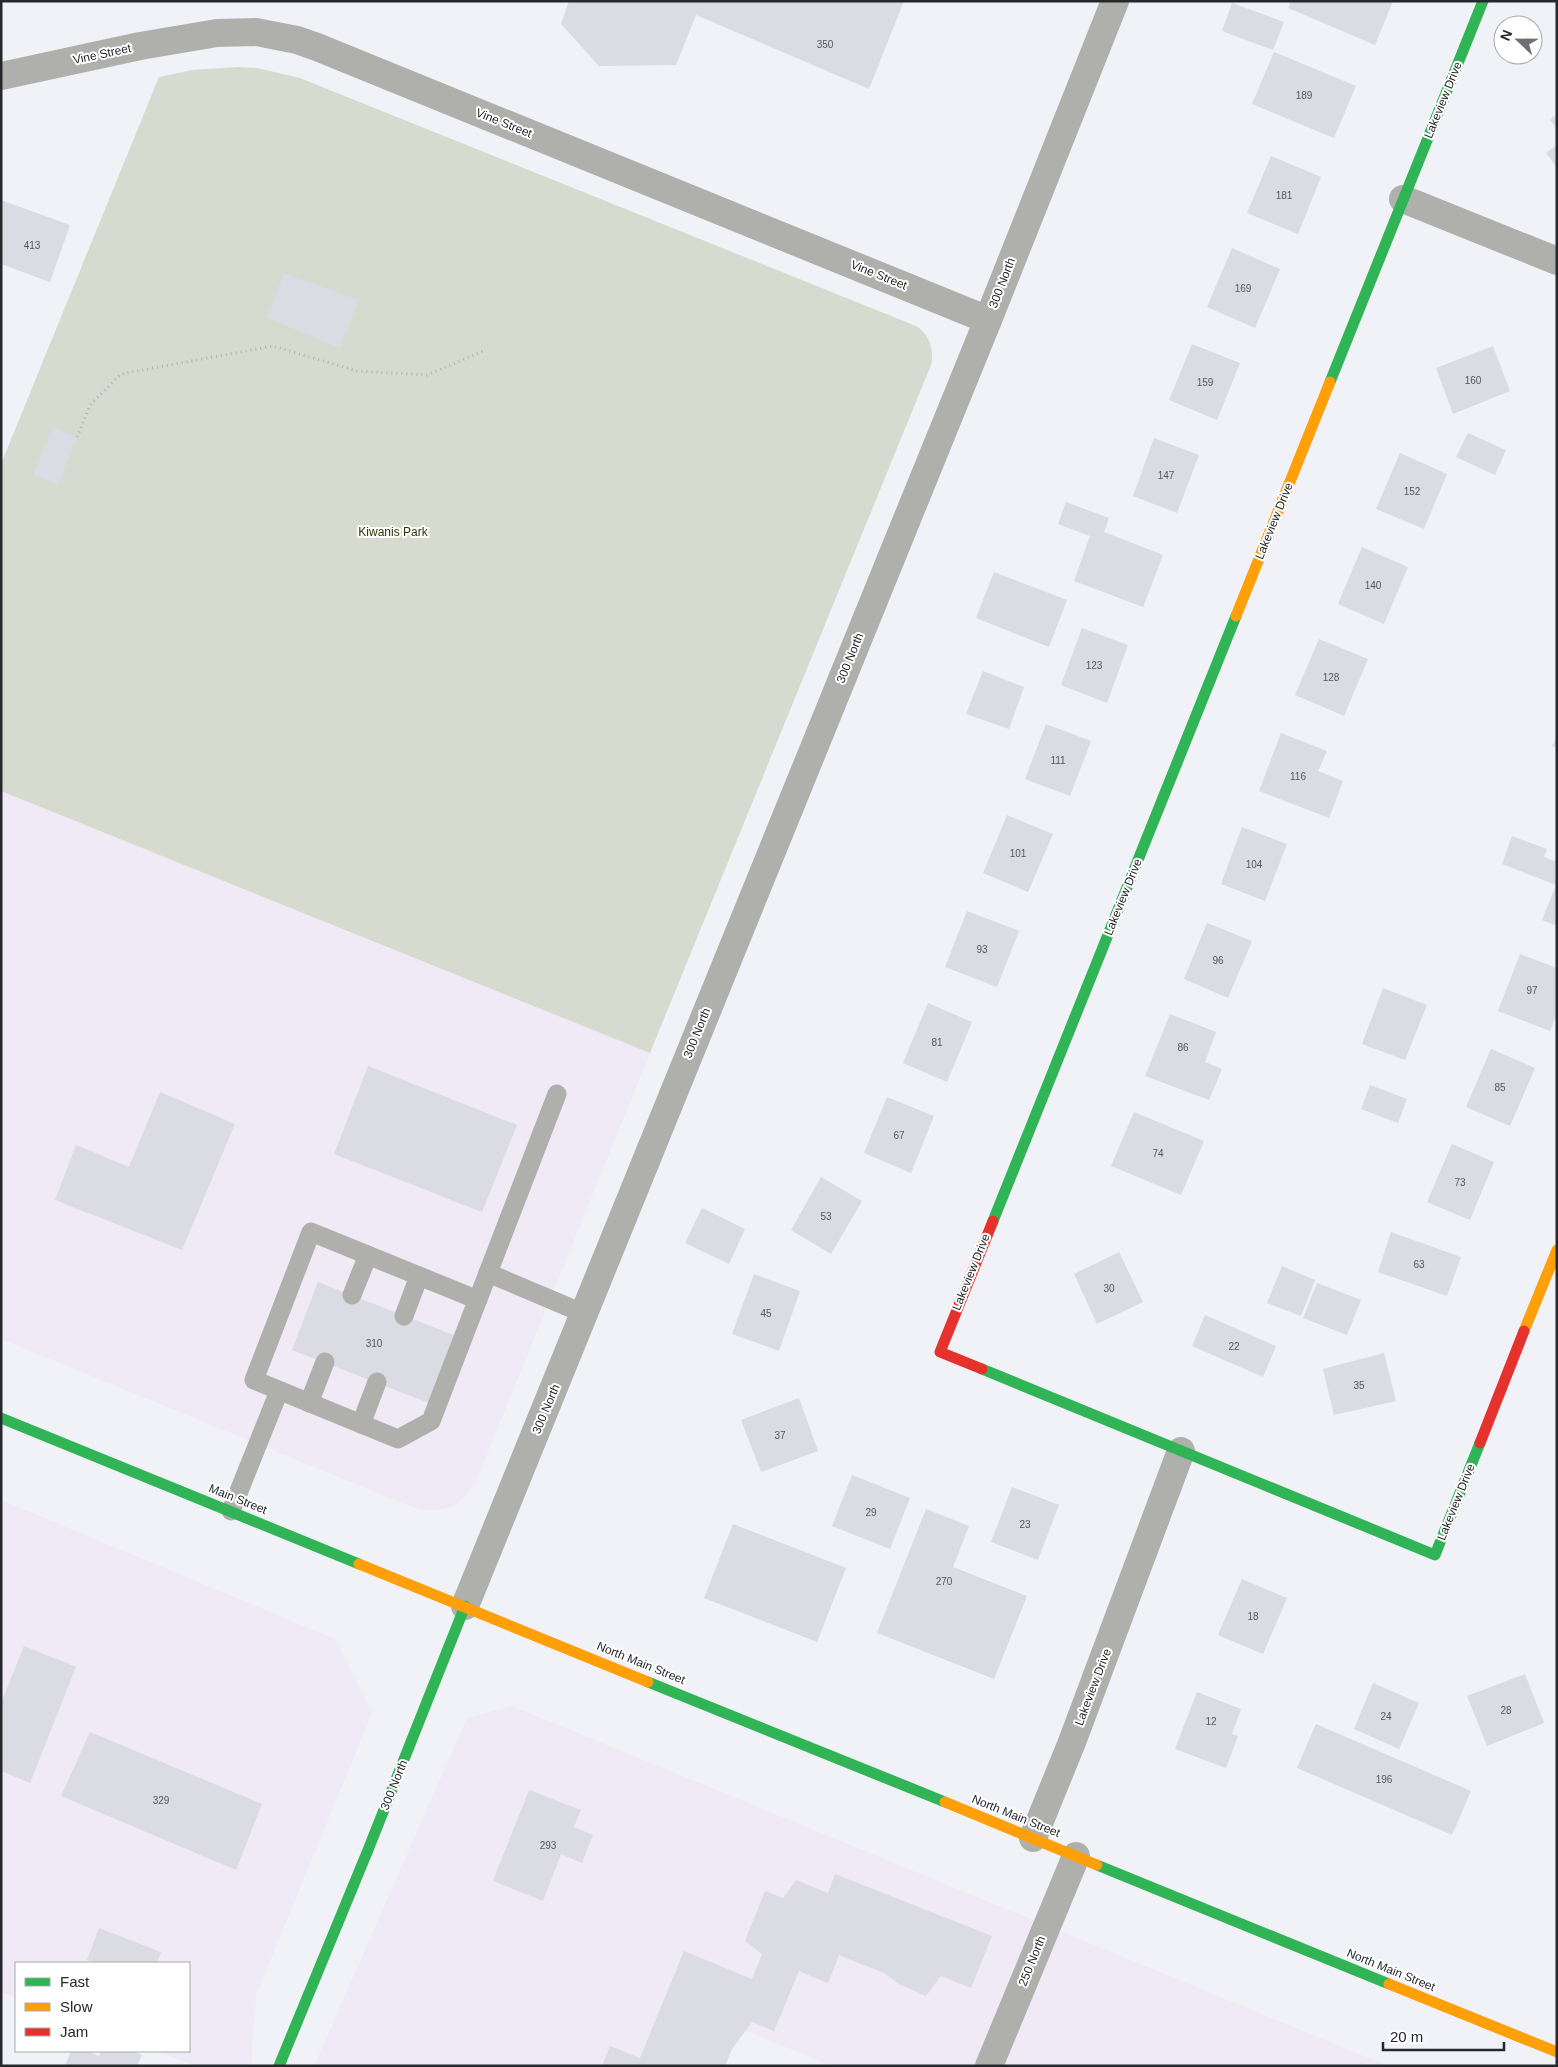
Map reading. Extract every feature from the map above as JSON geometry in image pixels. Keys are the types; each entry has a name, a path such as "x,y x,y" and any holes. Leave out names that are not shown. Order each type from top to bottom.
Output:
{"street":[{"name":"300 North","path":"279,2066 988,320 1115,1"},
{"name":"Lakeview Drive","path":"1482,1 940,1352 1435,1555 1557,1250"},
{"name":"Vine Street","path":"1,76 193,36 256,32 276,35 316,47 988,320"},
{"path":"1403,199 1557,261"},
{"name":"Main Street","path":"1,1418 465,1606"},
{"name":"Lakeview Drive","path":"1033,1838 1072,1742 1181,1451"},
{"name":"North Main Street","path":"465,1606 1557,2052"},
{"name":"250 North","path":"989,2066 1076,1856"}],"lane":[{"path":"478,1300 311,1232 254,1380 398,1439 431,1421 478,1300 557,1094"},
{"path":"352,1295 368,1255"},
{"path":"488,1273 585,1314"},
{"path":"404,1316 419,1276"},
{"path":"309,1403 325,1362"},
{"path":"361,1424 378,1382"},
{"path":"230,1511 279,1390"}],"path":[{"path":"77,437 90,404 121,374 274,346 357,371 427,375 483,351"}],"shaded area":[{"path":"1,791 650,1053 477,1479 463,1499 454,1506 438,1510 412,1507 1,1339"},
{"path":"1,1500 335,1639 372,1713 256,1995 251,2066 196,2066 159,2052 190,2052 190,1962 15,1962 15,1997 1,1992"},
{"path":"512,1706 1388,2066 832,2066 737,2027 721,2066 314,2066 467,1718"}],"green space":[{"name":"Kiwanis Park","path":"238,67 257,68 300,78 916,326 928,338 932,354 931,365 650,1053 1,791 1,464 159,77 192,70"}],"building":[{"path":"569,1 904,1 869,89 696,15 676,65 599,66 561,24"},
{"path":"1291,1 1393,1 1375,45 1288,8"},
{"path":"1232,3 1284,22 1273,50 1222,31"},
{"path":"1274,52 1356,86 1334,138 1252,104"},
{"path":"1557,114 1557,129 1550,120"},
{"path":"1557,145 1557,168 1546,153"},
{"path":"1271,156 1321,177 1298,234 1247,213"},
{"path":"1,200 70,225 50,282 1,264"},
{"path":"1232,248 1280,269 1255,328 1207,307"},
{"path":"284,273 359,300 340,348 267,318"},
{"path":"1192,344 1240,363 1217,420 1169,400"},
{"path":"1493,346 1510,391 1453,414 1436,368"},
{"path":"53,427 77,437 58,485 33,475"},
{"path":"1468,433 1506,450 1495,475 1456,457"},
{"path":"1154,438 1199,455 1177,513 1133,496"},
{"path":"1400,453 1447,474 1424,529 1376,509"},
{"path":"1066,502 1109,518 1104,532 1163,555 1143,607 1074,581 1090,536 1058,524"},
{"path":"1362,547 1408,567 1384,624 1338,604"},
{"path":"994,572 1067,600 1049,647 976,618"},
{"path":"1082,628 1128,645 1107,703 1061,685"},
{"path":"1319,639 1368,659 1344,716 1295,695"},
{"path":"983,671 1024,687 1009,729 966,714"},
{"path":"1046,724 1091,741 1070,796 1025,779"},
{"path":"1281,733 1327,751 1318,771 1343,781 1329,818 1259,791"},
{"path":"1557,736 1557,748 1552,746"},
{"path":"1007,815 1053,834 1028,892 983,873"},
{"path":"1242,827 1287,844 1265,901 1221,884"},
{"path":"1512,836 1547,849 1544,857 1557,862 1557,926 1542,920 1556,885 1502,864"},
{"path":"967,911 1019,931 997,987 945,967"},
{"path":"1207,923 1252,941 1228,998 1184,979"},
{"path":"1520,954 1557,968 1557,1014 1550,1031 1498,1011"},
{"path":"1383,988 1427,1005 1405,1060 1362,1044"},
{"path":"928,1003 972,1022 947,1082 903,1063"},
{"path":"1170,1014 1216,1032 1205,1062 1222,1069 1209,1100 1145,1076"},
{"path":"1491,1049 1535,1068 1510,1126 1466,1107"},
{"path":"368,1066 517,1125 482,1212 334,1154"},
{"path":"1370,1085 1407,1099 1398,1123 1361,1109"},
{"path":"160,1092 235,1124 182,1250 55,1200 76,1145 129,1167"},
{"path":"887,1097 934,1116 911,1173 864,1153"},
{"path":"1134,1112 1204,1141 1181,1195 1111,1166"},
{"path":"1452,1144 1494,1162 1470,1220 1427,1202"},
{"path":"821,1177 862,1201 831,1254 791,1230"},
{"path":"702,1208 745,1229 729,1264 685,1243"},
{"path":"1391,1232 1461,1257 1447,1296 1378,1272"},
{"path":"1119,1252 1143,1302 1097,1324 1074,1274"},
{"path":"1282,1266 1315,1280 1301,1316 1267,1303"},
{"path":"754,1274 800,1291 779,1351 732,1334"},
{"path":"318,1282 456,1336 429,1403 292,1350"},
{"path":"1317,1283 1361,1300 1347,1335 1303,1318"},
{"path":"1205,1315 1276,1346 1263,1377 1192,1346"},
{"path":"1384,1353 1396,1401 1334,1415 1323,1369"},
{"path":"799,1398 818,1451 761,1472 741,1420"},
{"path":"852,1475 910,1498 890,1549 832,1526"},
{"path":"1012,1487 1059,1505 1038,1560 991,1542"},
{"path":"926,1509 969,1526 953,1567 1027,1596 994,1679 877,1633"},
{"path":"733,1524 846,1568 817,1642 704,1598"},
{"path":"1242,1579 1287,1598 1263,1654 1218,1635"},
{"path":"24,1646 76,1667 30,1783 1,1771 1,1703"},
{"path":"1525,1674 1544,1723 1487,1746 1467,1696"},
{"path":"1373,1683 1419,1703 1399,1749 1354,1729"},
{"path":"1197,1692 1241,1709 1232,1734 1238,1736 1226,1768 1175,1749"},
{"path":"1316,1724 1471,1791 1452,1835 1297,1768"},
{"path":"90,1732 262,1804 236,1870 61,1796"},
{"path":"529,1790 581,1810 574,1827 593,1835 582,1863 561,1854 543,1901 493,1881"},
{"path":"835,1874 992,1936 971,1988 941,1976 926,1996 899,1984 884,1973 839,1955 828,1983 799,1971 774,2031 752,2022 732,2049 725,2066 602,2066 610,2046 640,2058 684,1951 752,1979 762,1954 745,1941 765,1891 783,1898 796,1880 828,1893"},
{"path":"99,1928 161,1952 157,1962 94,1962 87,1960"},
{"path":"71,2052 90,2052 99,2056 101,2052 134,2052 142,2055 137,2066 65,2066"}],"traffic: fast":[{"path":"1330,382 1483,1"},
{"path":"993,1221 1236,616"},
{"path":"982,1369 1435,1555 1480,1443"},
{"path":"1,1418 359,1564"},
{"path":"279,2066 368,1850 465,1606"},
{"path":"648,1682 945,1802"},
{"path":"1097,1865 1389,1984"}],"traffic: slow":[{"path":"1236,616 1330,382"},
{"path":"1524,1331 1557,1250"},
{"path":"359,1564 648,1682"},
{"path":"945,1802 1097,1865"},
{"path":"1389,1984 1557,2052"}],"traffic: jam":[{"path":"982,1369 940,1352 993,1221"},
{"path":"1480,1443 1524,1331"}]}
